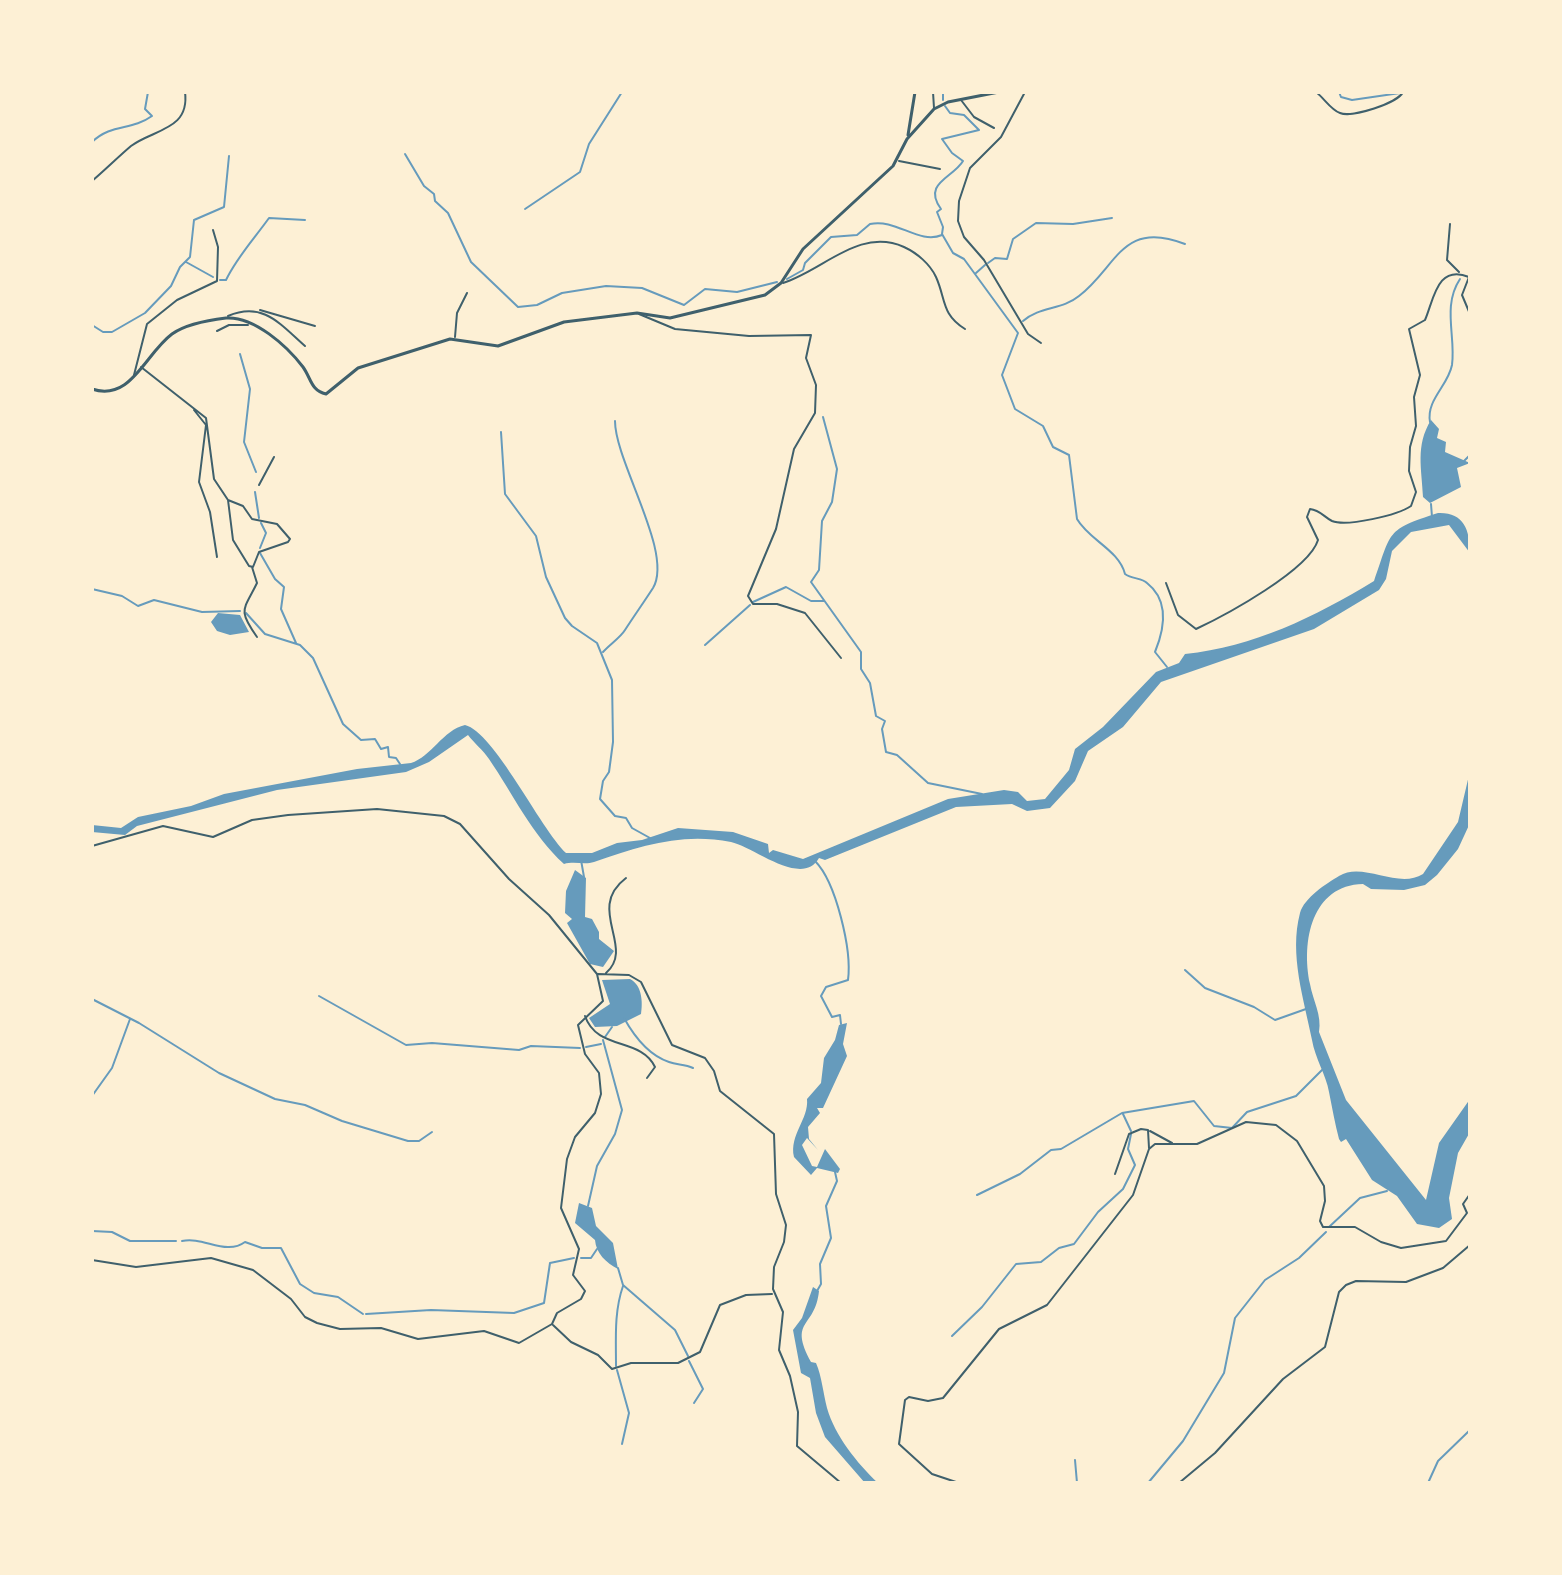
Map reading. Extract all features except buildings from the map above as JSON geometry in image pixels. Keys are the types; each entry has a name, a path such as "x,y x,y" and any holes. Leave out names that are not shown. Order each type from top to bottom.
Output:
{"street":[{"path":"92,181 135,144 158,135 178,120 186,107 185,92"},
{"path":"633,92 645,92"},
{"path":"781,283 803,249 897,161 907,139 915,92"},
{"path":"933,92 934,109"},
{"path":"907,139 934,109 960,99 999,92"},
{"path":"1025,92 1001,137 970,168 958,216 964,237 984,260 1028,334 1041,343"},
{"path":"1316,92 1336,111 1346,114 1397,101 1403,92"},
{"path":"960,99 974,117 994,128"},
{"path":"897,161 940,169"},
{"path":"1450,224 1447,260 1451,268 1470,276"},
{"path":"134,376 135,359 147,324 177,300 217,281 218,247 213,230"},
{"path":"223,319 249,324 268,333 292,355 314,388 323,394 331,392 362,366 455,339 498,346 552,325 637,313 677,317 705,308 747,302 868,242 891,242 914,252 930,268 949,317 965,329"},
{"path":"1166,583 1178,615 1192,628 1198,628 1289,576 1305,562 1318,540 1307,517 1310,509 1341,523 1366,518 1380,520 1411,506 1416,492 1409,471 1410,447 1415,431 1414,397 1420,375 1416,348 1408,332 1425,320 1429,301 1443,277 1462,274"},
{"path":"1470,276 1464,282 1462,295 1470,314"},
{"path":"455,339 457,313 467,293"},
{"path":"92,389 119,390 176,331 248,309 315,326"},
{"path":"259,310 273,317 305,346"},
{"path":"637,313 675,329 749,336 811,335 806,358 816,385 815,413 794,449 776,529 748,596 753,604 777,604 809,615 841,658"},
{"path":"217,331 229,325 249,324"},
{"path":"141,367 208,423 214,479 228,500 233,540 252,567 257,583 245,602 243,613 257,637"},
{"path":"190,406 206,425 199,482 210,512 217,557"},
{"path":"259,485 274,457"},
{"path":"228,500 243,506 252,519 275,522 290,539 259,552 252,567"},
{"path":"92,846 163,826 213,837 252,820 288,815 377,809 444,816 460,824 509,879 541,905 597,974 603,1001 584,1015 578,1028 585,1054 599,1073 600,1100 570,1148 561,1208 579,1249 573,1275 585,1290 581,1299 557,1313 552,1324 519,1343 489,1331 425,1339 403,1337 381,1328 340,1329 309,1320 291,1299 249,1268 211,1258 136,1267 92,1260"},
{"path":"604,975 612,967 616,956 608,909 609,895 626,878"},
{"path":"597,974 629,975 641,982 672,1045 705,1058 714,1071 720,1091 774,1134 776,1194 786,1225 784,1242 774,1267 773,1294 783,1312 779,1355 790,1376 798,1412 797,1446 841,1483"},
{"path":"584,1015 589,1026 604,1039 625,1043 651,1060 655,1067 647,1078"},
{"path":"1149,1149 1158,1143 1210,1140 1246,1122 1276,1125 1297,1141 1324,1186 1325,1201 1320,1221 1323,1227 1355,1227 1381,1242 1401,1248 1446,1241 1467,1213 1463,1204 1470,1194"},
{"path":"959,1483 932,1474 899,1444 905,1400 909,1397 928,1401 943,1398 999,1329 1047,1305 1133,1195 1149,1149 1148,1130"},
{"path":"1115,1174 1126,1137 1135,1131 1148,1130 1175,1144"},
{"path":"1179,1483 1215,1453 1289,1373 1325,1347 1339,1292 1346,1285 1356,1281 1406,1282 1443,1268 1470,1245"},
{"path":"552,1324 571,1342 598,1355 612,1369 631,1363 673,1363 700,1352 720,1305 746,1295 773,1294"}],"water":[{"path":"1431,420 1439,429 1437,438 1446,442 1445,452 1470,463 1457,468 1461,487 1430,503 1423,497 1421,458 1423,439"},
{"path":"1438,513 1454,515 1463,524 1469,536 1470,553 1449,525 1411,532 1392,551 1386,579 1379,590 1314,629 1161,682 1123,727 1088,751 1075,781 1050,808 1027,811 1012,804 956,807 825,860 819,858 811,866 801,869 777,863 741,845 713,839 661,842 591,863 564,864 542,840 489,759 468,735 429,762 406,772 277,790 137,826 125,835 92,832 92,825 121,828 138,817 191,806 224,794 357,769 411,763 425,755 450,732 465,725 477,731 489,744 566,853 592,853 617,843 642,840 678,828 733,832 768,844 769,853 773,850 803,859 948,799 1004,790 1018,792 1027,801 1045,799 1069,770 1075,749 1103,727 1156,672 1179,663 1185,654 1235,645 1283,628 1352,594 1374,581 1388,542 1399,529"},
{"path":"218,613 240,615 249,632 230,635 217,631 211,622"},
{"path":"1470,771 1470,823 1458,849 1437,875 1425,885 1404,890 1371,889 1363,884 1332,894 1314,918 1307,950 1319,1032 1346,1100 1426,1200 1439,1143 1470,1099 1470,1132 1458,1153 1449,1198 1452,1219 1439,1228 1417,1224 1397,1196 1372,1180 1346,1139 1341,1142 1339,1139 1328,1086 1313,1047 1302,993 1297,961 1297,929 1306,902 1322,887 1348,872 1403,879 1423,874 1458,822"},
{"path":"575,870 586,878 585,917 592,919 599,939 614,951 603,967 590,964 567,923 572,919 565,913 566,891"},
{"path":"630,979 642,999 641,1014 617,1026 595,1027 589,1018 610,1004 602,980"},
{"path":"847,1023 843,1044 847,1056 823,1108 817,1108 820,1113 808,1127 809,1139 818,1150 807,1138 802,1145 812,1166 817,1167 825,1149 840,1169 838,1173 817,1168 811,1175 794,1157 794,1141 807,1099 821,1083 824,1058 835,1040 839,1025"},
{"path":"579,1203 592,1208 596,1226 613,1243 618,1269 602,1257 595,1240 575,1223"},
{"path":"813,1287 819,1291 817,1303 802,1331 805,1348 811,1362 816,1363 835,1429 855,1458 878,1483 865,1483 825,1437 816,1413 810,1378 801,1373 793,1330 802,1318"}],"waterway":[{"path":"92,142 107,132 137,124 152,116 145,109 148,92"},
{"path":"525,209 580,172 589,144 622,92"},
{"path":"943,92 943,100"},
{"path":"1339,92 1341,97 1352,100 1400,93"},
{"path":"945,106 950,113 964,115 979,130 942,139 952,153 963,161 941,182 935,193 941,209 937,212 943,227 942,234 953,253 964,259 1018,333 1002,375 1015,409 1043,426 1053,447 1069,455 1077,519 1117,558 1125,574 1145,581 1159,598 1163,616 1155,652 1167,667"},
{"path":"405,154 424,186 448,213 471,262 518,307 537,305 562,293 606,286 642,288 684,305 705,289 737,292 777,282"},
{"path":"92,325 103,332 112,332 145,313 171,286 180,267 190,257 194,220 224,207 229,156"},
{"path":"220,280 226,280 269,218 305,220"},
{"path":"988,263 995,258 1007,259 1013,239 1036,223 1073,224 1112,218"},
{"path":"787,279 803,270 805,263 831,237 857,235 870,224 889,225 925,237 942,235"},
{"path":"1023,321 1079,296 1134,242 1164,238 1185,244"},
{"path":"186,262 213,277"},
{"path":"976,273 985,265"},
{"path":"1430,422 1431,407 1452,365 1452,300 1460,279"},
{"path":"240,354 250,389 244,442 256,472"},
{"path":"823,417 837,469 832,502 822,521 819,570 811,582 861,652 861,669 870,683 876,716 885,721 882,729 886,752 897,755 928,783 982,794"},
{"path":"603,652 625,630 653,588 657,572 650,531 617,439 615,421"},
{"path":"501,432 505,494 536,536 546,577 565,618 597,643 612,680 613,742 609,772 603,781 600,799 615,816 626,818 632,828 650,838"},
{"path":"1464,461 1470,455"},
{"path":"255,492 259,518"},
{"path":"1431,504 1432,517"},
{"path":"260,548 266,533 261,523"},
{"path":"260,553 275,579 284,587 281,609 296,643"},
{"path":"753,602 786,587 811,601 824,601"},
{"path":"92,589 122,596 138,606 154,600 202,612 240,611"},
{"path":"705,645 750,605"},
{"path":"246,613 265,634 300,645 313,658 343,724 361,740 375,739 381,749 388,747 389,757 396,758 400,764"},
{"path":"581,860 584,877"},
{"path":"815,861 830,884 845,935 848,980 826,987 821,996 832,1017 840,1015 841,1024"},
{"path":"1185,970 1205,988 1254,1007 1275,1020 1306,1009"},
{"path":"319,996 406,1045 432,1043 519,1050 531,1046 580,1048"},
{"path":"92,999 139,1023 219,1073 275,1099 305,1105 342,1121 408,1141 419,1141 432,1132"},
{"path":"624,1018 648,1050 669,1062 693,1068"},
{"path":"92,1096 112,1068 130,1019"},
{"path":"605,1037 612,1027"},
{"path":"588,1206 597,1166 615,1134 622,1110 603,1040"},
{"path":"586,1047 601,1044"},
{"path":"977,1195 1020,1174 1051,1150 1061,1149 1122,1113 1194,1101 1214,1126 1232,1128 1247,1112 1296,1096 1322,1070"},
{"path":"1123,1114 1131,1131"},
{"path":"952,1336 982,1307 1016,1264 1041,1262 1059,1248 1074,1244 1098,1212 1123,1189 1135,1165 1128,1149 1131,1134"},
{"path":"817,1291 821,1284 820,1264 831,1238 826,1206 837,1181 835,1172"},
{"path":"1329,1227 1360,1198 1387,1191"},
{"path":"92,1231 112,1232 130,1241 176,1241"},
{"path":"1148,1483 1183,1441 1224,1373 1235,1318 1265,1280 1299,1258 1326,1232"},
{"path":"182,1241 222,1247 238,1246 245,1242 262,1248 281,1248 300,1284 314,1293 338,1297 363,1314"},
{"path":"581,1258 591,1258 597,1249"},
{"path":"366,1314 431,1310 514,1313 544,1303 550,1263 574,1258"},
{"path":"618,1268 623,1285 675,1330 688,1356"},
{"path":"616,1366 617,1315 623,1286"},
{"path":"689,1361 703,1389 694,1403"},
{"path":"617,1370 629,1413 622,1444"},
{"path":"1428,1483 1438,1461 1470,1430"},
{"path":"1075,1460 1077,1483"}]}
